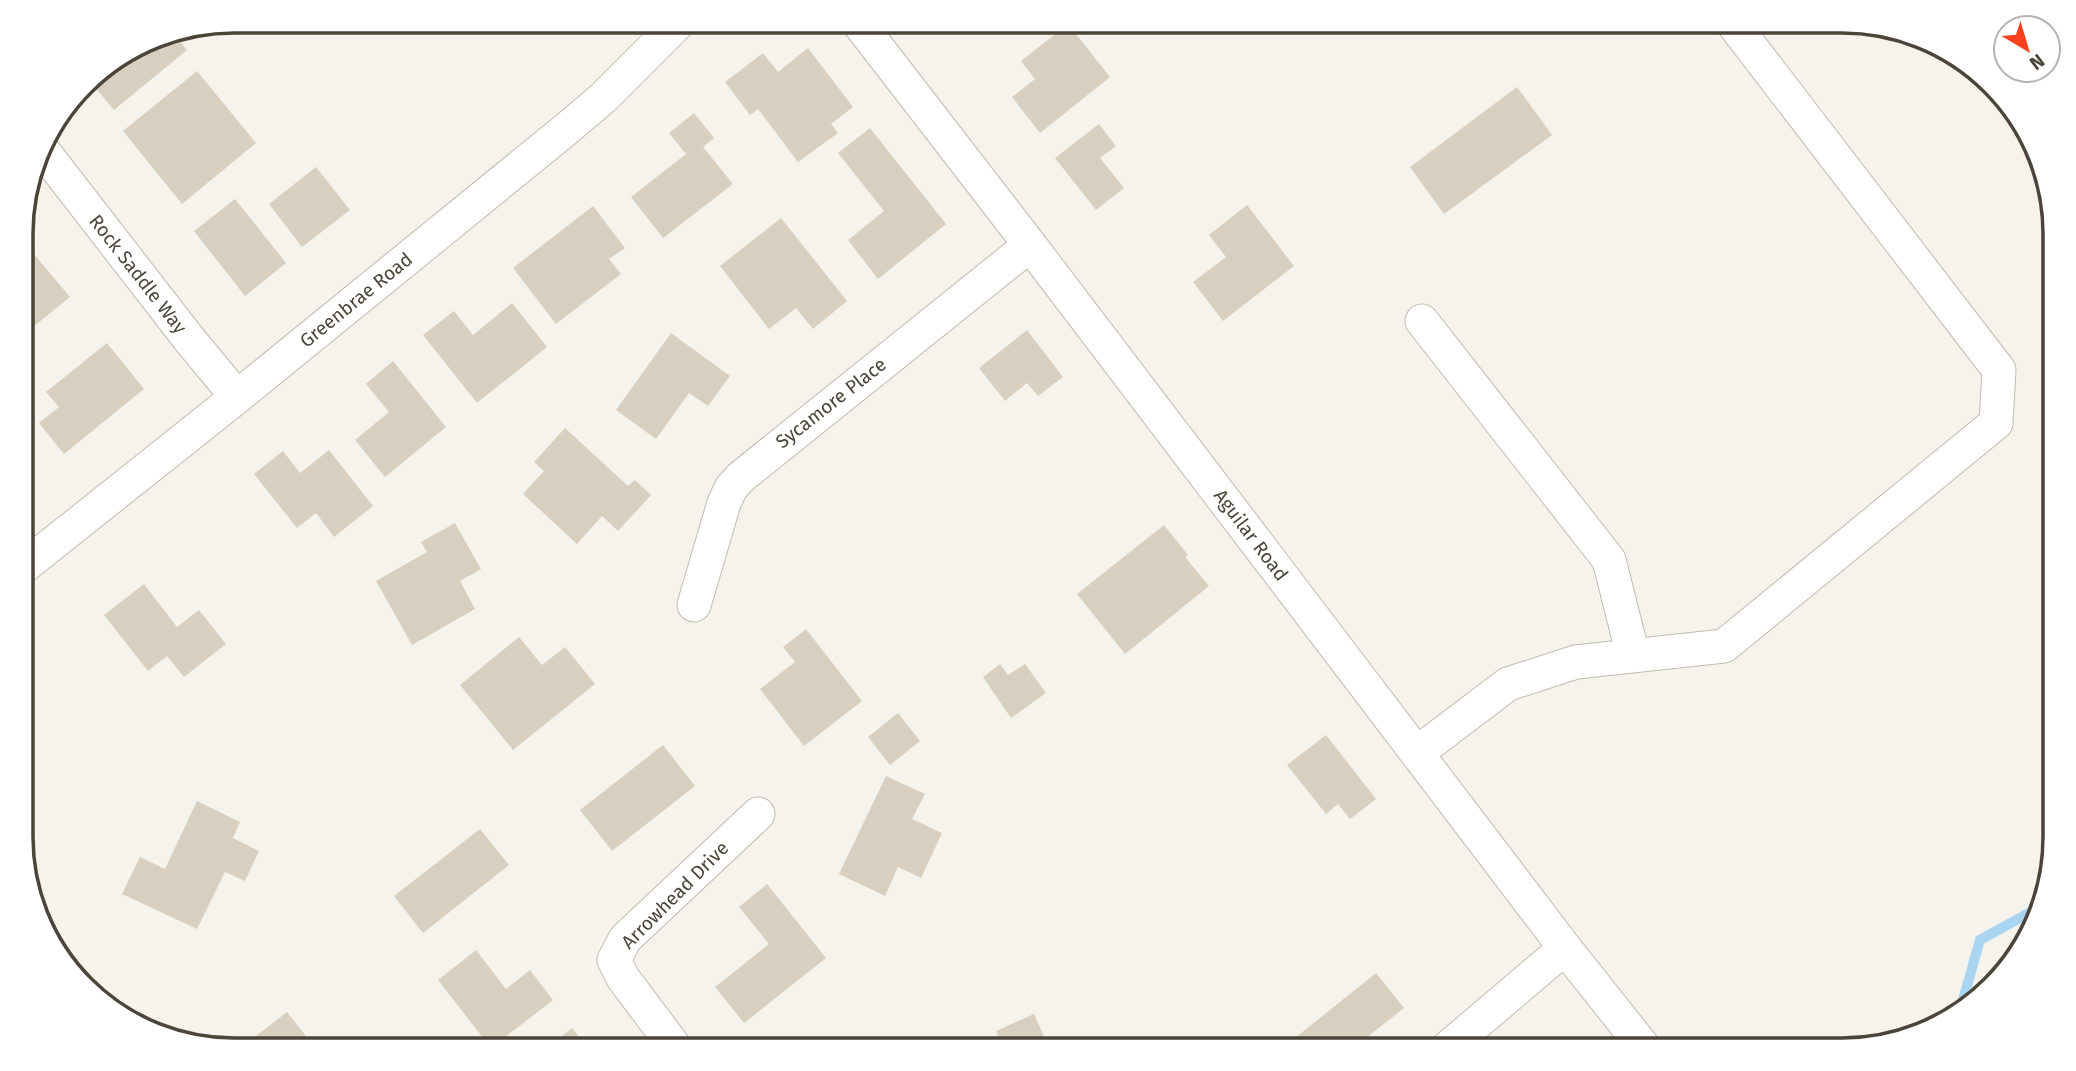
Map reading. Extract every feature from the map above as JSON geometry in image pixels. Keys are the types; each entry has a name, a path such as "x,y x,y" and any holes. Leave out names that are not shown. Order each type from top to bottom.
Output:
{"street":[{"path":"1417,753 1508,684 1576,662 1724,646 1996,423 1999,370 1740,33"},
{"name":"Greenbrae Road","path":"33,559 564,131 603,98 667,34"},
{"name":"Aguilar Road","path":"867,34 1636,1037"},
{"name":"Rock Saddle Way","path":"49,158 237,397"},
{"name":"Sycamore Place","path":"694,605 724,503 731,488 741,477 1030,245"},
{"path":"1422,321 1609,560 1633,655"},
{"name":"Arrowhead Drive","path":"668,1038 622,978 614,960 625,939 758,814"},
{"path":"1460,1037 1565,948"}],"building":[{"path":"1056,33 1076,33 1110,77 1040,133 1012,97 1035,79 1021,61"},
{"path":"180,41 187,50 114,110 96,89 134,60"},
{"path":"808,48 853,107 831,124 838,133 798,162 758,109 750,115 725,82 763,53 778,72"},
{"path":"197,71 256,143 182,204 123,131"},
{"path":"1517,87 1552,135 1444,214 1410,167"},
{"path":"694,113 714,138 703,147 733,184 663,238 631,197 686,154 669,133"},
{"path":"1099,124 1116,146 1100,158 1124,188 1096,210 1055,158"},
{"path":"870,128 946,224 878,279 848,240 884,211 838,153"},
{"path":"316,167 350,210 302,247 269,204"},
{"path":"235,199 286,263 245,296 194,231"},
{"path":"1247,205 1294,266 1223,321 1193,282 1226,257 1209,235"},
{"path":"593,206 625,248 609,259 621,274 556,324 513,268"},
{"path":"781,218 847,301 813,329 796,308 769,329 720,266"},
{"path":"34,254 70,297 34,326"},
{"path":"512,303 547,347 477,403 423,335 454,311 473,335"},
{"path":"1027,330 1063,377 1038,396 1027,383 1005,401 979,368"},
{"path":"671,333 730,376 708,406 689,393 656,439 616,410"},
{"path":"107,343 144,389 64,454 39,423 59,407 46,392"},
{"path":"393,361 446,427 385,477 355,440 389,412 366,384"},
{"path":"565,428 628,486 635,480 651,495 618,531 602,516 577,544 523,494 544,471 534,462"},
{"path":"329,450 373,506 334,537 316,513 297,528 254,474 283,451 300,473"},
{"path":"455,523 481,569 460,581 475,609 412,645 376,581 427,552 421,542"},
{"path":"1164,525 1209,586 1125,654 1077,594"},
{"path":"144,584 177,627 199,610 226,644 184,677 167,656 148,671 104,615"},
{"path":"806,629 862,701 804,746 760,689 795,662 783,647"},
{"path":"519,637 542,665 565,647 595,684 513,750 460,685"},
{"path":"1000,664 1008,675 1025,664 1046,693 1011,718 983,677"},
{"path":"898,713 920,741 890,765 868,737"},
{"path":"1326,735 1376,799 1350,819 1338,804 1326,814 1287,765"},
{"path":"663,745 695,786 612,851 580,810"},
{"path":"886,776 925,794 912,819 942,833 921,878 898,867 885,896 839,874"},
{"path":"197,801 240,822 233,838 259,851 245,881 225,872 197,929 122,894 140,857 165,869"},
{"path":"480,829 509,865 423,933 394,896"},
{"path":"767,884 826,958 744,1023 715,987 769,944 739,907"},
{"path":"476,950 506,989 530,970 553,1000 504,1038 483,1038 438,980"},
{"path":"1376,973 1404,1008 1367,1037 1296,1037"},
{"path":"287,1012 307,1038 253,1038"},
{"path":"1034,1014 1044,1038 999,1038 996,1031"},
{"path":"572,1028 580,1038 560,1038"}],"waterway":[{"path":"1964,995 1980,940 2027,914"}]}
